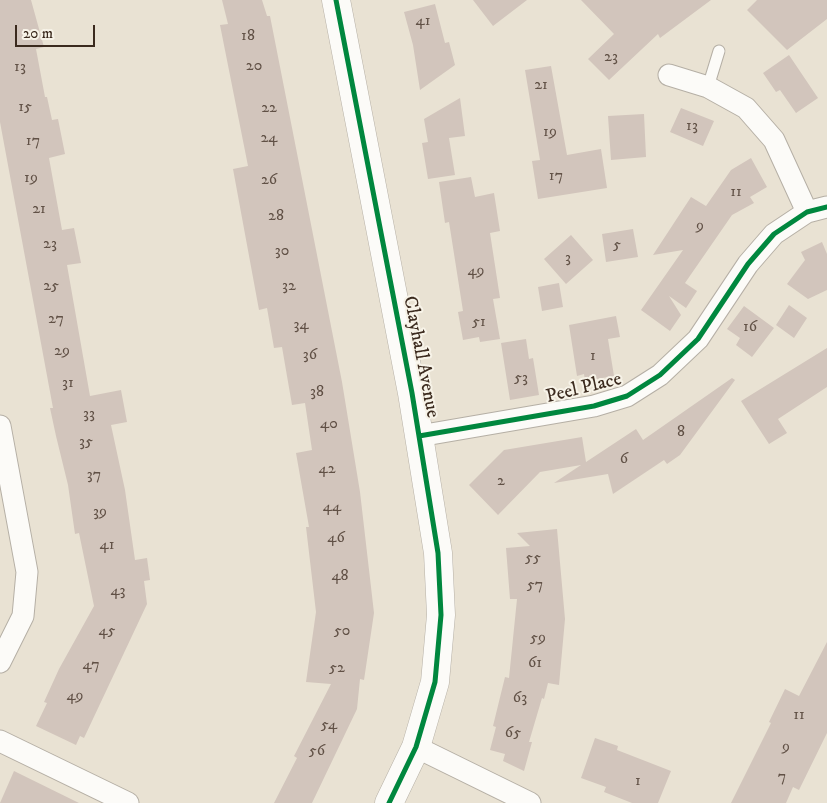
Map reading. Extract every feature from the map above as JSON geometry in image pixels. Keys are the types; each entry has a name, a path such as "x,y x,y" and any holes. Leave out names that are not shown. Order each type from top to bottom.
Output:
{"street":[{"name":"Clayhall Avenue","path":"339,1 419,436 438,553 441,615 435,682 416,747 389,803"},
{"name":"Peel Place","path":"419,436 594,406 628,396 660,375 698,339 748,264 774,234 817,209 774,140 746,108 708,87 669,75"},
{"path":"0,426 27,572 23,616 0,662"},
{"path":"0,741 128,803"},
{"path":"416,747 530,803"}],"lane":[{"path":"708,87 719,51"}],"building":[{"path":"0,0 31,0 44,47 36,49 45,97 47,97 52,120 58,119 65,154 49,158 62,230 74,228 81,263 67,265 90,396 121,390 127,422 111,425 125,490 135,560 147,558 150,580 144,581 147,604 84,738 80,736 76,745 36,726 47,703 44,702 59,669 94,606 79,533 75,534 68,485 50,408 53,408 0,122"},
{"path":"222,0 262,0 267,16 270,16 342,382 360,492 374,613 364,680 360,679 357,709 312,803 274,803 297,758 294,756 331,684 306,682 316,612 306,527 309,527 296,453 312,450 305,403 292,405 282,347 274,348 267,308 259,310 233,169 248,166 220,25 228,24"},
{"path":"473,0 527,0 493,26"},
{"path":"581,0 711,0 660,38 658,34 609,80 588,59 614,34"},
{"path":"757,0 827,0 827,19 787,50 747,10"},
{"path":"435,4 445,43 449,42 455,65 420,90 413,45 404,12"},
{"path":"789,55 818,98 796,113 780,90 776,92 763,73"},
{"path":"551,66 567,155 601,149 607,188 538,199 532,161 540,160 525,70"},
{"path":"460,98 465,136 449,138 455,175 428,179 422,143 428,142 424,119"},
{"path":"681,108 714,121 703,146 670,132"},
{"path":"644,114 646,157 611,160 608,116"},
{"path":"751,158 767,187 750,197 754,203 732,215 685,283 697,291 686,308 669,296 681,315 670,331 641,310 683,250 653,255 691,197 706,206 731,170"},
{"path":"471,177 475,197 494,193 500,231 490,233 500,298 493,299 500,339 480,342 479,337 463,340 458,312 463,311 449,222 445,223 439,182"},
{"path":"633,229 638,257 606,262 602,234"},
{"path":"571,235 593,260 566,284 544,259"},
{"path":"822,242 827,254 827,290 808,299 787,284 805,260 801,252"},
{"path":"559,283 563,307 542,311 538,287"},
{"path":"789,305 807,318 794,338 776,325"},
{"path":"744,306 774,328 752,357 736,345 740,338 727,329"},
{"path":"616,316 620,337 608,339 614,376 585,381 584,374 577,376 569,325"},
{"path":"526,339 529,359 533,358 539,395 510,400 501,343"},
{"path":"827,348 827,387 778,419 787,433 769,444 741,401"},
{"path":"732,378 735,380 680,455 667,464 664,460 613,494 608,474 554,483 581,465 540,472 498,515 469,485 504,450 582,437 586,462 636,429 643,440"},
{"path":"557,529 565,619 559,685 548,683 529,742 532,742 524,771 503,761 505,754 490,750 496,727 493,726 505,677 509,678 517,599 510,599 506,548 530,546 517,533"},
{"path":"827,642 827,733 799,790 793,787 786,803 731,803 771,723 769,722 785,689 799,696"},
{"path":"595,738 618,746 617,750 671,771 658,803 632,803 604,792 606,787 581,778"},
{"path":"14,771 79,803 0,803"}],"cycle path":[{"path":"336,0 412,393 438,553 441,615 435,682 416,747 389,803"},
{"path":"419,436 594,406 627,396 660,375 698,339 748,264 774,234 807,212 827,207"}]}
